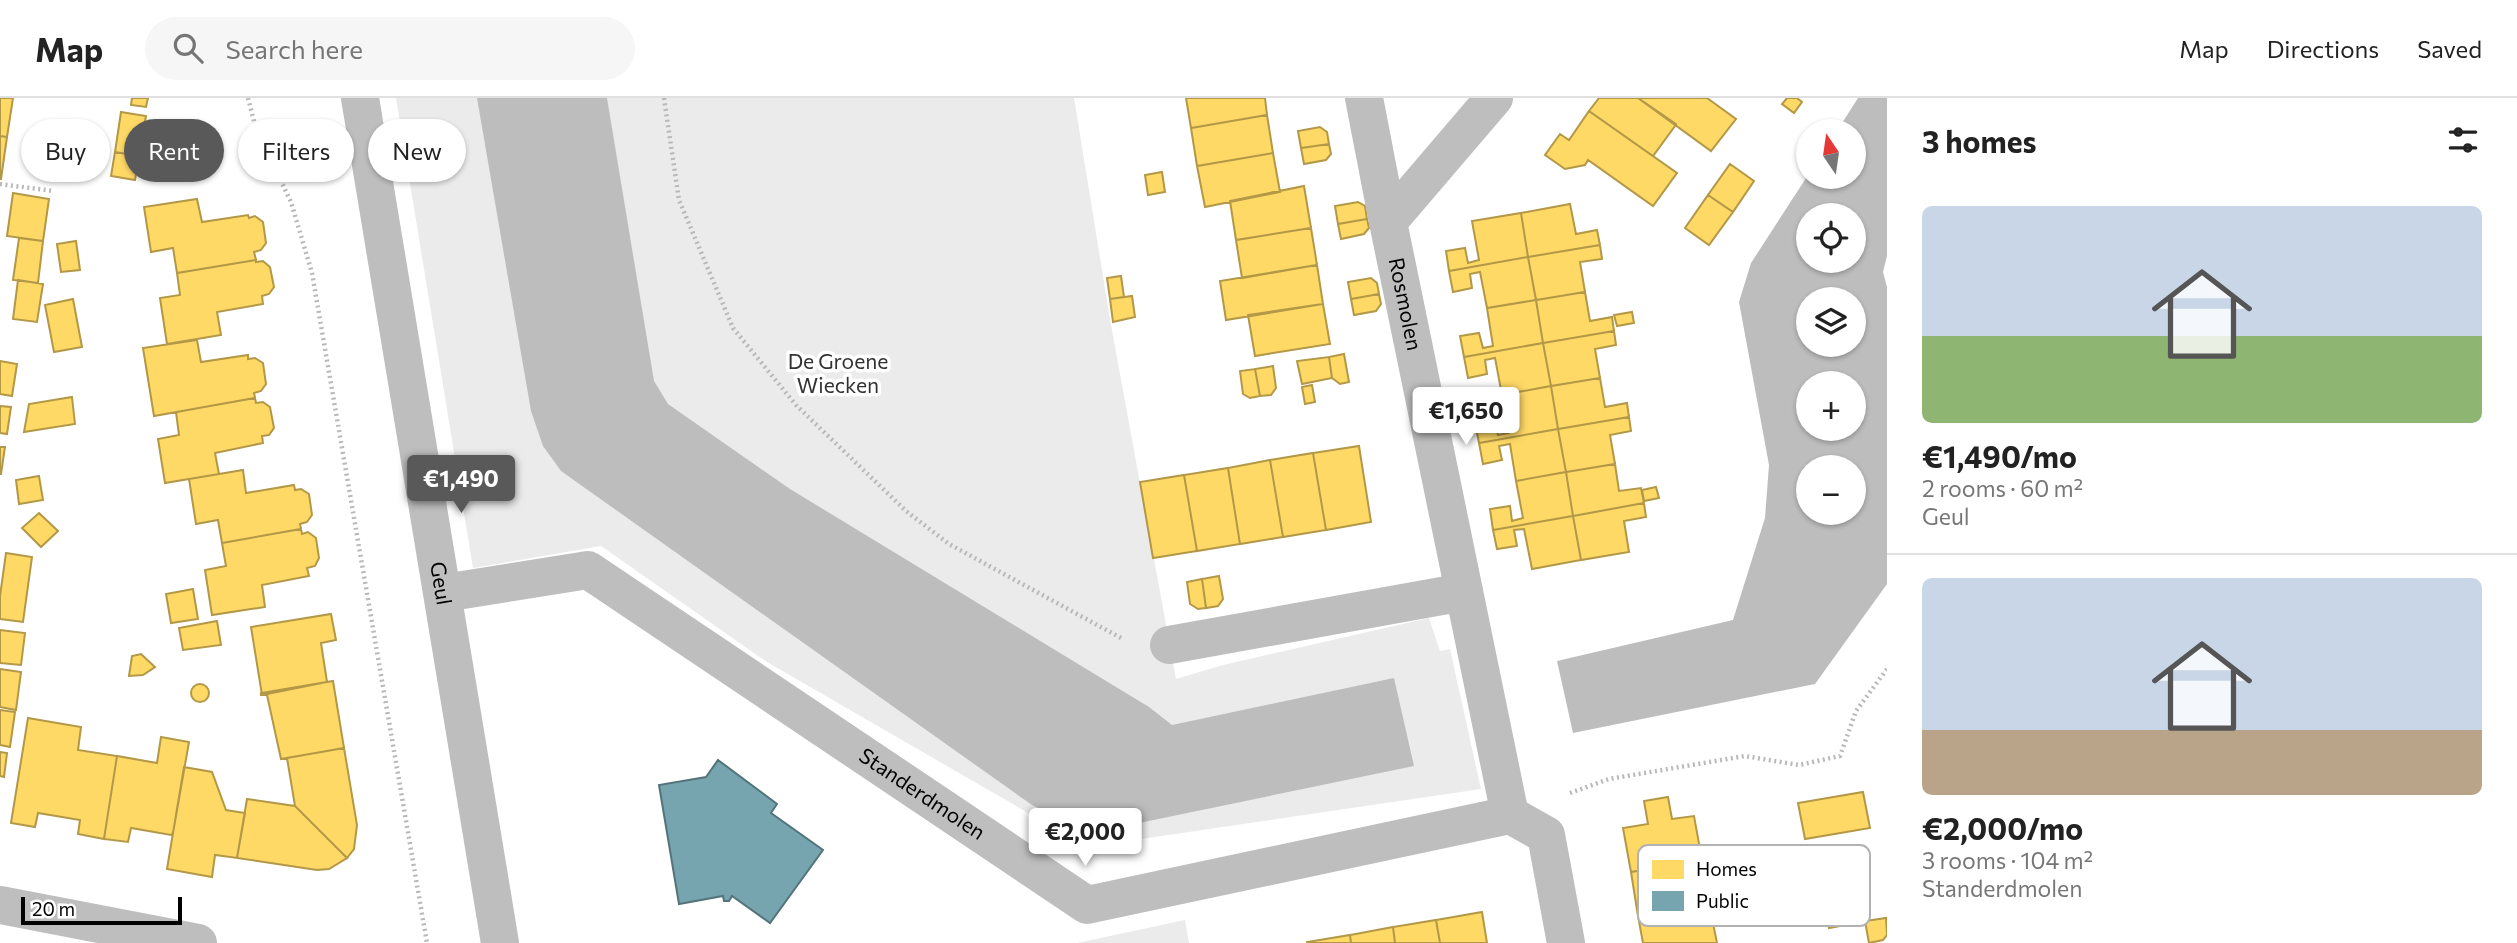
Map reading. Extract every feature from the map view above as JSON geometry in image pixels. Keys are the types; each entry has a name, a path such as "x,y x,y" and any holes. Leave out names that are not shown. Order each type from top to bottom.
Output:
{"street":[{"name":"Geul","path":"360,98 500,943"},
{"name":"Rosmolen","path":"1364,98 1510,815"},
{"path":"1388,222 1494,98"},
{"name":"Standerdmolen","path":"444,593 588,570 1087,905 1510,815"},
{"path":"1169,645 1464,592"},
{"path":"1510,815 1546,835 1566,943"},
{"path":"0,905 192,943"}],"path":[{"path":"248,98 256,129 291,202 312,273 427,943"},
{"path":"664,98 680,200 733,328 796,405 906,510 949,544 1127,641 1157,648 1169,645"},
{"path":"0,184 53,191"},
{"path":"1562,796 1609,779 1745,755 1799,765 1840,756 1856,712 1887,669"}],"green space":[{"name":"De Groene Wiecken","path":"396,98 1074,98 1111,325 1176,679 1223,665 1429,618 1440,651 1450,649 1481,789 1087,847 767,662 601,546 473,568 410,182 466,182 466,119 399,119"},
{"path":"1185,920 1189,943 1077,943"}],"shaded area":[{"path":"477,98 607,98 654,381 668,404 790,489 1149,707 1172,725 1394,678 1414,766 1110,829 1080,828 1032,805 561,471 543,446 531,411"},
{"path":"1858,98 1887,98 1887,256 1883,272 1887,287 1887,584 1815,684 1573,733 1557,661 1733,620 1765,518 1769,465 1739,302 1751,263 1799,189 1866,189 1866,119 1845,119"}],"building: Homes":[{"path":"0,98 13,98 7,137 0,136"},
{"path":"132,98 148,98 146,107 131,105"},
{"path":"1186,98 1265,98 1267,115 1191,128"},
{"path":"1599,98 1638,98 1676,124 1653,156 1589,111"},
{"path":"1638,98 1707,98 1736,119 1711,151"},
{"path":"1787,98 1797,98 1802,102 1794,113 1782,104"},
{"path":"1589,111 1677,173 1653,206 1588,160 1585,165 1565,169 1545,155 1560,134 1569,140"},
{"path":"121,112 146,116 145,119 124,119 124,154 115,152"},
{"path":"1267,115 1273,153 1197,166 1191,128"},
{"path":"1320,127 1327,132 1329,144 1301,148 1298,131"},
{"path":"0,136 7,137 1,179 0,179"},
{"path":"1329,144 1331,154 1326,160 1304,164 1301,148"},
{"path":"115,152 124,154 124,178 111,176"},
{"path":"1273,153 1280,192 1205,207 1197,166"},
{"path":"1730,164 1754,181 1733,212 1708,195"},
{"path":"1162,172 1165,192 1148,195 1145,175"},
{"path":"1304,186 1311,228 1236,240 1230,201"},
{"path":"13,193 49,199 43,241 7,236"},
{"path":"1708,195 1733,212 1709,245 1685,228"},
{"path":"197,199 202,222 248,215 249,218 255,216 263,222 266,243 261,250 254,252 256,260 177,273 173,248 151,252 144,207"},
{"path":"1358,202 1365,206 1367,219 1338,224 1335,206"},
{"path":"1570,204 1576,234 1597,230 1600,245 1528,257 1521,213"},
{"path":"1521,213 1528,257 1449,271 1446,251 1465,248 1468,263 1479,260 1472,221"},
{"path":"1367,219 1369,228 1364,234 1341,239 1338,224"},
{"path":"1311,228 1317,265 1242,278 1236,240"},
{"path":"19,238 43,241 38,283 13,280"},
{"path":"76,241 80,270 61,272 57,244"},
{"path":"1600,245 1602,259 1580,262 1585,292 1536,300 1528,257"},
{"path":"1528,257 1536,300 1487,308 1480,272 1470,274 1472,288 1453,292 1449,271"},
{"path":"263,261 270,267 274,287 269,294 262,296 263,304 217,312 221,335 167,344 160,298 180,295 177,273"},
{"path":"1317,265 1323,304 1226,320 1220,281"},
{"path":"1121,276 1124,297 1110,299 1107,278"},
{"path":"1371,278 1377,283 1379,294 1351,299 1348,282"},
{"path":"18,280 43,284 37,322 13,319"},
{"path":"1585,292 1590,321 1612,317 1614,331 1543,343 1536,300"},
{"path":"1379,294 1381,304 1376,311 1354,315 1351,299"},
{"path":"1132,296 1135,317 1113,322 1110,299"},
{"path":"73,299 82,347 54,352 45,305"},
{"path":"1536,300 1543,343 1464,357 1460,336 1479,333 1483,348 1493,346 1487,308"},
{"path":"1323,304 1330,344 1255,356 1248,315"},
{"path":"1632,312 1634,323 1617,326 1614,315"},
{"path":"1614,331 1616,345 1595,349 1600,378 1551,386 1543,343"},
{"path":"197,340 201,362 248,355 248,359 255,358 263,363 266,384 261,391 254,393 255,398 154,416 143,348"},
{"path":"1543,343 1551,386 1502,395 1495,358 1485,360 1487,374 1468,378 1464,357"},
{"path":"1344,354 1349,382 1340,384 1332,378 1329,357"},
{"path":"1329,357 1332,378 1302,384 1297,361"},
{"path":"0,361 17,364 12,396 0,394"},
{"path":"1273,366 1276,388 1271,395 1260,396 1255,369"},
{"path":"1255,369 1260,396 1250,398 1243,394 1240,371"},
{"path":"1600,378 1605,407 1627,403 1629,417 1558,429 1551,386"},
{"path":"1312,385 1315,402 1305,404 1302,387"},
{"path":"1551,386 1558,429 1479,443 1475,423 1495,420 1498,435 1508,433 1502,395"},
{"path":"72,397 75,424 24,432 29,404"},
{"path":"255,398 256,403 263,402 270,407 274,428 269,435 262,436 263,443 215,453 219,474 165,483 158,439 179,435 176,412"},
{"path":"0,406 11,407 7,434 0,433"},
{"path":"1629,417 1631,431 1610,435 1615,464 1566,472 1558,429"},
{"path":"1558,429 1566,472 1516,481 1510,444 1499,446 1502,460 1483,464 1479,443"},
{"path":"1359,446 1371,522 1326,530 1313,453"},
{"path":"0,447 5,447 1,474 0,474"},
{"path":"1313,453 1326,530 1283,537 1270,460"},
{"path":"1270,460 1283,537 1240,544 1228,468"},
{"path":"1615,464 1619,491 1641,488 1644,503 1573,516 1566,472"},
{"path":"1228,468 1240,544 1197,551 1184,475"},
{"path":"243,470 246,493 294,485 295,490 301,489 309,494 312,515 307,522 300,524 301,529 222,543 218,520 196,524 189,479"},
{"path":"1566,472 1573,516 1493,530 1490,509 1510,506 1512,521 1523,518 1516,481"},
{"path":"1184,475 1197,551 1153,558 1140,482"},
{"path":"39,476 43,500 19,504 16,480"},
{"path":"1656,487 1659,498 1644,501 1642,490"},
{"path":"1644,503 1646,517 1624,521 1629,552 1581,560 1573,516"},
{"path":"39,513 58,531 41,547 22,528"},
{"path":"1573,516 1581,560 1532,569 1524,529 1514,530 1517,546 1497,549 1493,530"},
{"path":"301,529 302,534 308,532 316,538 319,558 315,566 307,568 309,576 262,585 265,607 212,615 205,570 226,566 222,543"},
{"path":"6,553 32,557 23,622 0,619"},
{"path":"1219,576 1223,599 1218,606 1206,608 1202,579"},
{"path":"1202,579 1206,608 1198,609 1190,604 1187,582"},
{"path":"193,589 198,619 171,623 166,594"},
{"path":"331,614 336,640 321,643 327,682 262,695 251,627"},
{"path":"217,621 221,645 183,650 179,628"},
{"path":"0,630 25,633 21,665 0,663"},
{"path":"141,654 155,667 143,675 129,676 132,656"},
{"path":"0,669 21,672 16,710 0,707"},
{"path":"333,681 344,748 281,759 267,695 261,693"},
{"path":"200,684 206,687 209,693 206,699 200,702 194,699 191,693 194,687"},
{"path":"0,710 15,712 10,747 0,745"},
{"path":"28,718 81,727 78,750 117,756 104,839 78,834 80,820 38,813 35,827 11,823"},
{"path":"161,737 189,742 173,833 171,835 131,828 128,842 104,839 117,756 157,763"},
{"path":"344,748 357,825 354,849 347,858 295,806 287,758"},
{"path":"0,752 7,753 4,777 0,776"},
{"path":"184,767 212,772 226,810 245,813 237,858 215,855 212,877 167,869"},
{"path":"1863,792 1870,828 1805,839 1798,803"},
{"path":"1668,797 1672,819 1694,816 1699,845 1638,845 1638,871 1631,872 1623,828 1648,824 1644,801"},
{"path":"247,799 295,806 347,858 329,869 317,870 237,858"},
{"path":"1638,871 1638,916 1631,872"},
{"path":"1482,912 1487,943 1440,943 1436,920"},
{"path":"1886,918 1887,935 1883,940 1869,943 1866,926 1870,926 1870,920"},
{"path":"1436,920 1440,943 1395,943 1393,927"},
{"path":"1640,926 1714,926 1717,943 1643,943"},
{"path":"1393,927 1395,943 1351,943 1350,935"},
{"path":"1350,935 1351,943 1307,943 1307,942"}],"building: Public":[{"path":"718,760 777,804 771,813 823,850 770,923 732,896 729,901 724,901 723,896 679,904 659,785 706,777"}]}
